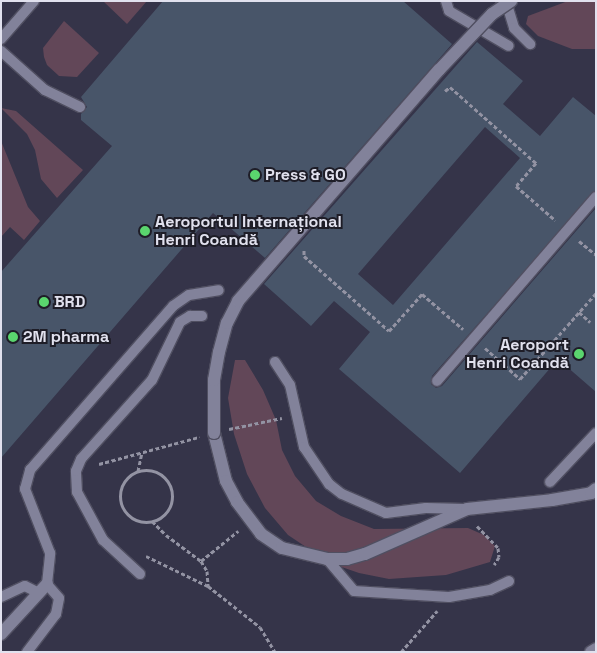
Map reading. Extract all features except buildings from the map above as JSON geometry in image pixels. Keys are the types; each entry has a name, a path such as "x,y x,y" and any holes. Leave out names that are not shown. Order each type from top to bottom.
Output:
{"street":[{"path":"511,1 474,32 252,282 227,324 214,380 214,433 226,481 250,522 271,543 282,548 327,559 347,559 365,554 467,508 552,500 591,492 596,488"},
{"path":"1,634 43,589"},
{"path":"591,652 596,649"}],"lane":[{"path":"1,39 34,1"},
{"path":"446,1 449,11 509,46"},
{"path":"501,1 508,8 514,28 530,44"},
{"path":"1,51 45,90 80,106"},
{"path":"437,381 596,196"},
{"path":"43,589 50,553 25,489 30,470 173,306 188,296 219,290"},
{"path":"140,574 103,540 77,492 76,471 81,459 152,380 180,322 190,316 202,316"},
{"path":"275,362 290,386 304,447 329,484 359,504 398,514 426,508 467,508"},
{"path":"550,482 596,433"},
{"path":"327,559 354,592 448,597 490,590 509,581"},
{"path":"1,597 25,586 43,589 59,598 56,614 27,652"}],"path":[{"path":"440,97 450,87 536,163 516,186 596,255"},
{"path":"305,222 304,256 390,331 422,294 520,379 596,293"},
{"path":"579,312 590,322"},
{"path":"95,465 214,433 296,415"},
{"path":"142,452 137,471 124,482 121,494 122,506 135,518 152,521 166,535 201,560 207,571 208,586"},
{"path":"137,471 155,471 165,478 171,488 172,500 167,511 152,521"},
{"path":"452,515 457,525 480,526 490,536 498,548 499,557 494,565"},
{"path":"201,560 250,522"},
{"path":"137,552 208,586 260,627 275,652"},
{"path":"401,652 448,597"}],"shaded area":[{"path":"103,1 147,1 127,24"},
{"path":"568,1 596,1 596,49 572,49 538,36 526,24 528,16"},
{"path":"64,21 99,53 77,77 59,76 47,65 44,57 43,48"},
{"path":"1,108 16,111 83,170 57,198 41,179 35,150 27,134"},
{"path":"1,141 28,207 40,221 24,240 10,227 1,237"},
{"path":"235,360 245,360 263,390 276,420 282,450 295,476 316,501 341,516 374,529 468,528 484,535 495,546 490,562 446,575 389,579 359,573 330,563 288,535 265,508 247,474 234,434 228,398"}],"place":[{"name":"Press & GO","path":"255,175"},
{"name":"Aeroportul Internațional Henri Coandă","path":"145,231"},
{"name":"BRD","path":"44,302"},
{"name":"2M pharma","path":"13,337"},
{"name":"Aeroport Henri Coandă","path":"579,354"}]}
